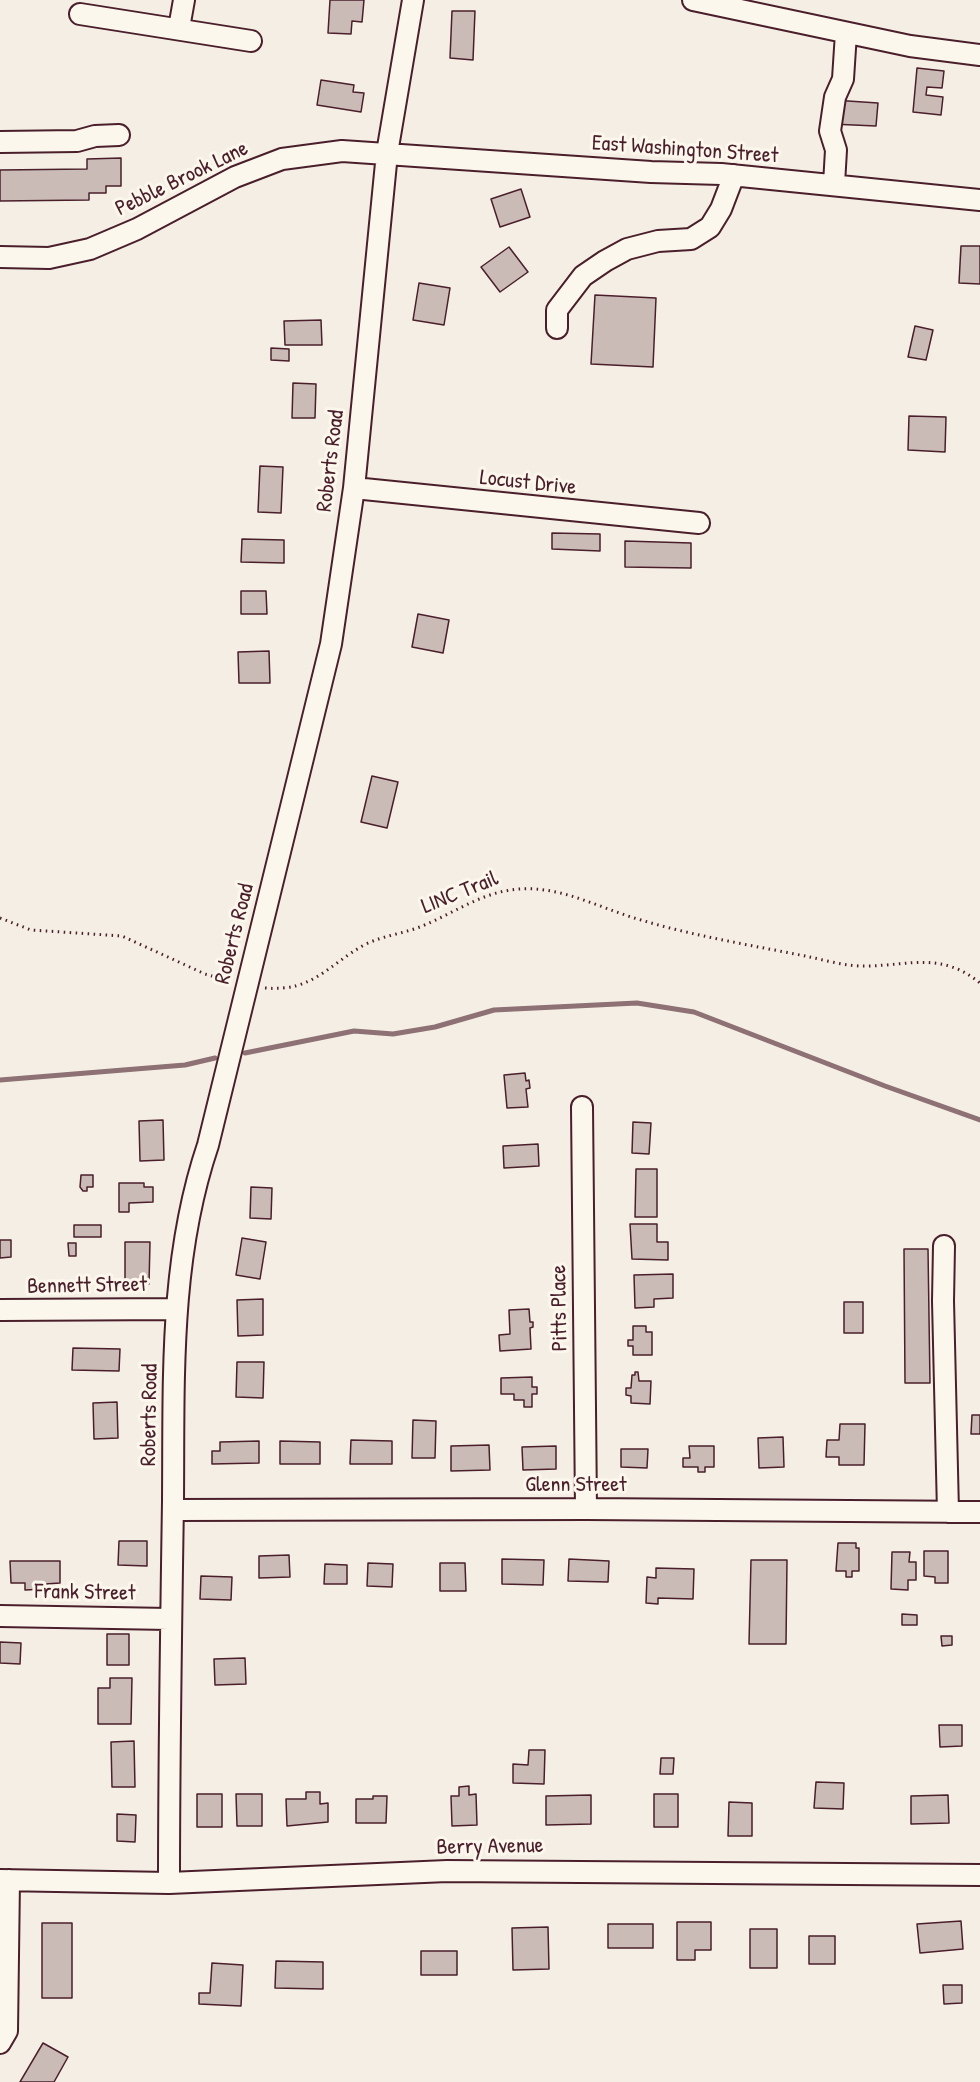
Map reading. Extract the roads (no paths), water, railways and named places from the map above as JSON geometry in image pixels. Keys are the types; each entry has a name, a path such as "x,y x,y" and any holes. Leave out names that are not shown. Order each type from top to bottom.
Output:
{"street":[{"path":"179,28 184,0"},
{"name":"Roberts Road","path":"169,1883 175,1309 193,1189 208,1145 331,644 354,488 387,153 413,0"},
{"path":"693,0 910,46 980,55"},
{"path":"80,14 251,40"},
{"path":"834,184 836,150 830,132 835,97 843,79 846,33"},
{"path":"0,142 77,141 95,136 119,135"},
{"name":"Pebble Brook Lane","path":"0,257 49,258 90,249 138,229 236,177 282,159 342,152 387,153"},
{"name":"East Washington Street","path":"387,153 651,172 734,175 980,200"},
{"path":"556,328 557,310 583,276 605,261 627,249 658,241 691,239 710,227 722,209 734,175"},
{"name":"Locust Drive","path":"354,488 699,523"},
{"name":"Pitts Place","path":"582,1107 586,1509"},
{"path":"944,1246 943,1312 948,1512"},
{"name":"Bennett Street","path":"0,1311 175,1309"},
{"name":"Glenn Street","path":"173,1510 586,1509 980,1512"},
{"name":"Frank Street","path":"0,1616 170,1619"},
{"name":"Berry Avenue","path":"4,1880 169,1883 447,1871 980,1875"},
{"path":"0,2043 6,2031 4,1880"}],"waterway":[{"path":"245,1053 354,1031 393,1034 435,1027 494,1010 637,1003 694,1012 980,1120"},
{"path":"0,1080 185,1065 215,1058"}]}
